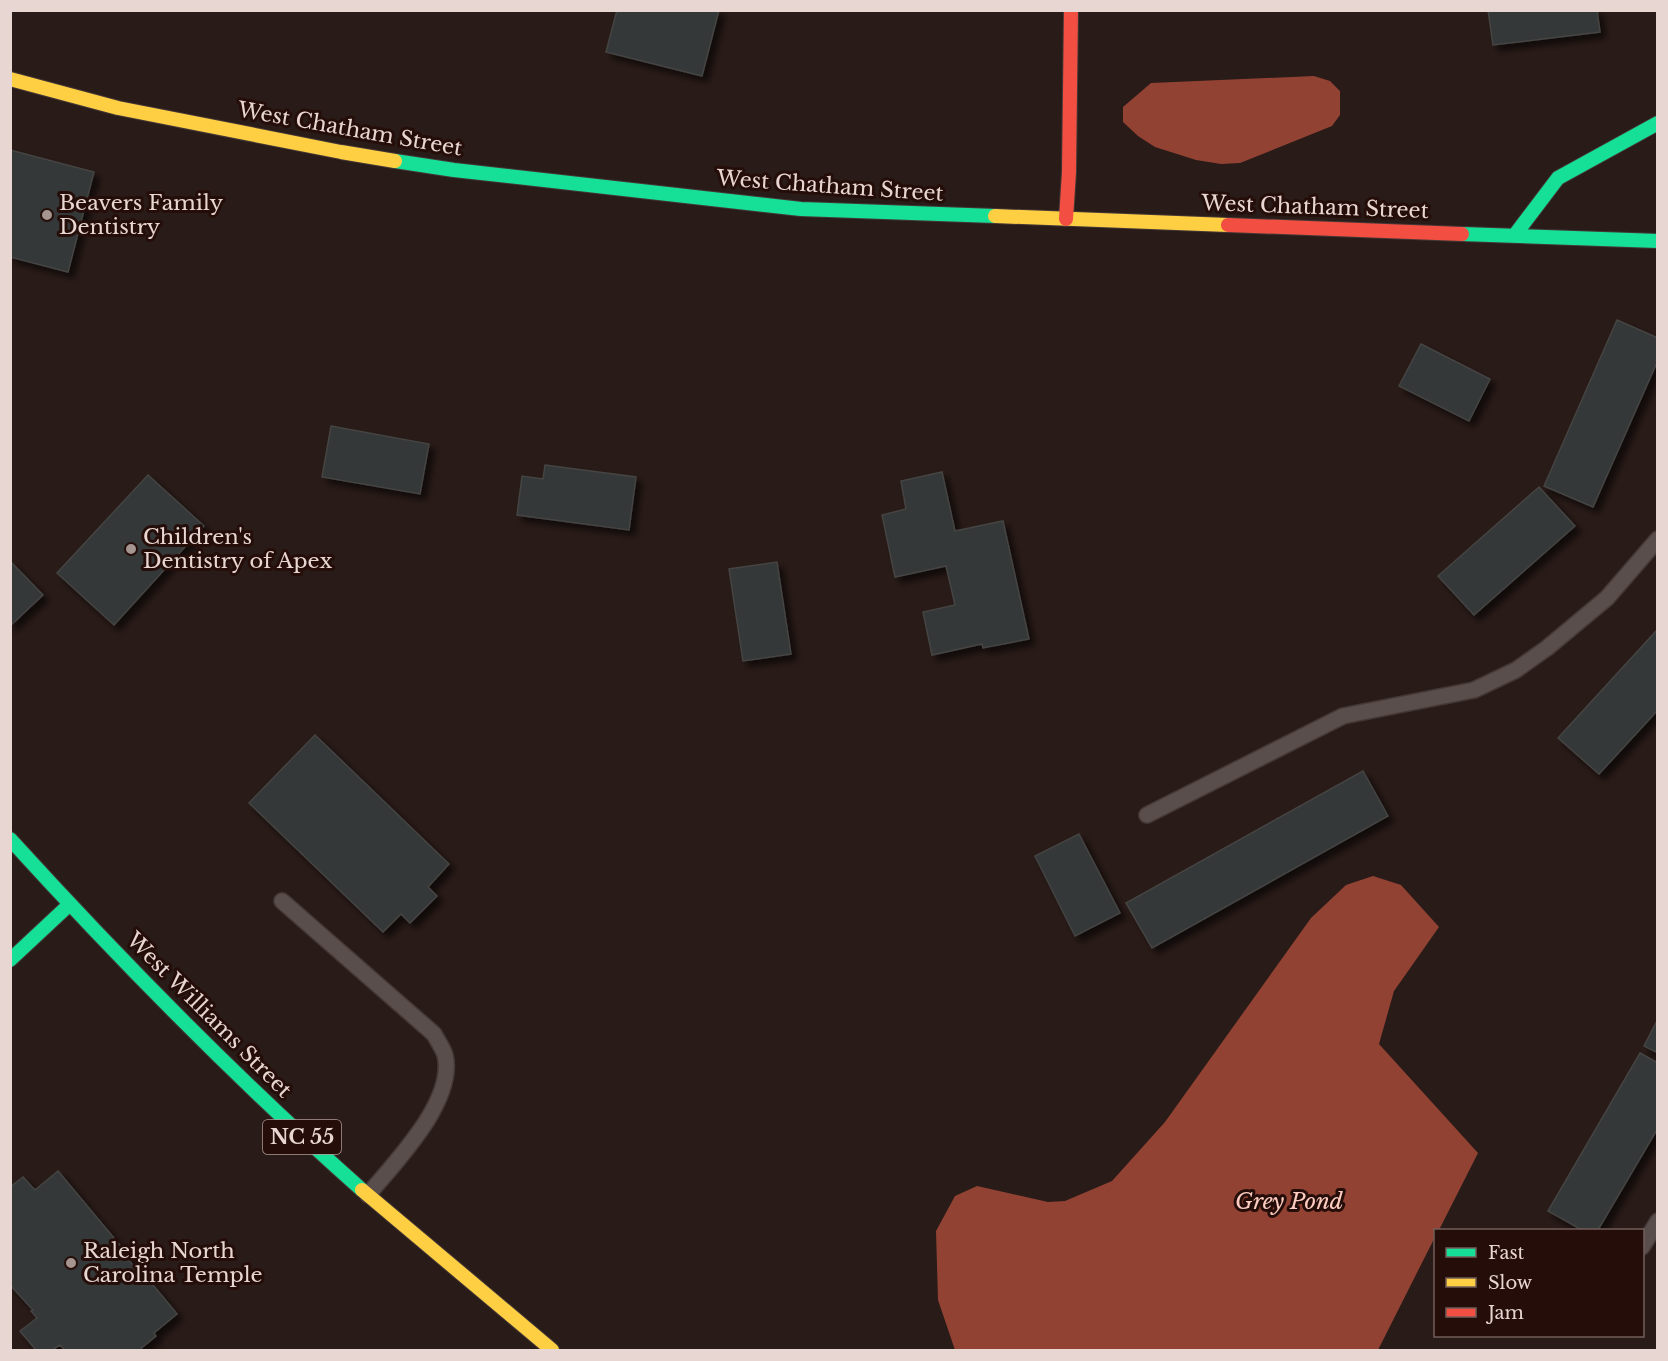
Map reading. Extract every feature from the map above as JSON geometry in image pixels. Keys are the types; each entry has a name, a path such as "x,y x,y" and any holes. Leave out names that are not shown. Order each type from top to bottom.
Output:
{"street":[{"path":"1066,219 1069,172 1071,10"},
{"name":"West Chatham Street","path":"10,79 118,108 341,152 454,170 801,209 1658,241"},
{"path":"1514,236 1558,178 1658,123"},
{"name":"West Williams Street","path":"10,839 206,1046 328,1161 552,1350"},
{"path":"10,960 70,904"}],"lane":[{"path":"1147,815 1342,716 1474,690 1515,670 1547,648 1606,598 1658,539"},
{"path":"282,901 434,1034 445,1055 445,1077 439,1101 423,1127 368,1195"},
{"path":"1644,1244 1658,1221"}],"water":[{"path":"1314,76 1330,81 1340,91 1340,115 1332,126 1240,163 1221,164 1196,160 1155,147 1123,122 1123,107 1151,83"},
{"name":"Grey Pond","path":"1373,876 1401,885 1439,927 1394,991 1379,1044 1478,1153 1440,1229 1434,1229 1434,1239 1378,1350 955,1350 938,1300 936,1231 955,1196 977,1186 1048,1202 1065,1201 1112,1181 1165,1122 1311,918 1346,885"}],"building":[{"path":"617,10 719,10 702,76 606,52"},
{"path":"1488,10 1597,10 1600,32 1493,45"},
{"name":"Beavers Family Dentistry","path":"10,150 94,172 68,272 10,257"},
{"path":"1617,320 1658,338 1658,360 1593,507 1544,486"},
{"path":"1421,344 1490,379 1469,421 1399,386"},
{"path":"331,426 429,444 420,494 322,477"},
{"path":"545,465 636,477 629,530 517,515 522,476 543,479"},
{"path":"942,472 955,531 1003,521 1029,639 983,648 982,644 932,655 923,612 955,605 946,566 895,577 882,515 906,509 901,481"},
{"name":"Children's Dentistry of Apex","path":"148,475 204,526 114,625 57,573"},
{"path":"1539,487 1575,526 1474,615 1438,576"},
{"path":"10,561 43,595 10,626"},
{"path":"777,562 791,654 743,661 729,569"},
{"path":"1658,629 1658,710 1599,774 1558,738"},
{"path":"315,735 449,864 428,887 437,896 410,923 401,914 383,932 249,803"},
{"path":"1363,771 1388,816 1152,948 1126,903"},
{"path":"1079,834 1120,913 1075,936 1035,856"},
{"path":"1658,1019 1658,1053 1644,1046"},
{"path":"1640,1053 1658,1063 1658,1128 1599,1229 1580,1229 1548,1211"},
{"name":"Raleigh North Carolina Temple","path":"58,1171 129,1256 127,1258 137,1270 139,1268 177,1314 154,1333 156,1336 139,1350 65,1350 60,1345 52,1350 36,1350 20,1331 37,1318 31,1311 33,1310 10,1285 10,1187 23,1177 35,1190"}],"traffic: fast":[{"path":"1514,236 1558,178 1658,123"},
{"path":"395,161 454,170 801,209 995,216"},
{"path":"1462,234 1658,241"},
{"path":"10,839 182,1019 270,1106 362,1190"},
{"path":"10,960 70,904"}],"traffic: slow":[{"path":"10,79 118,108 395,161"},
{"path":"995,216 1228,225"},
{"path":"362,1190 552,1350"}],"traffic: jam":[{"path":"1066,219 1069,172 1071,10"},
{"path":"1228,225 1462,234"}],"place":[{"name":"Beavers Family Dentistry","path":"47,215"},
{"name":"Children's Dentistry of Apex","path":"131,549"},
{"name":"Raleigh North Carolina Temple","path":"71,1263"}]}
